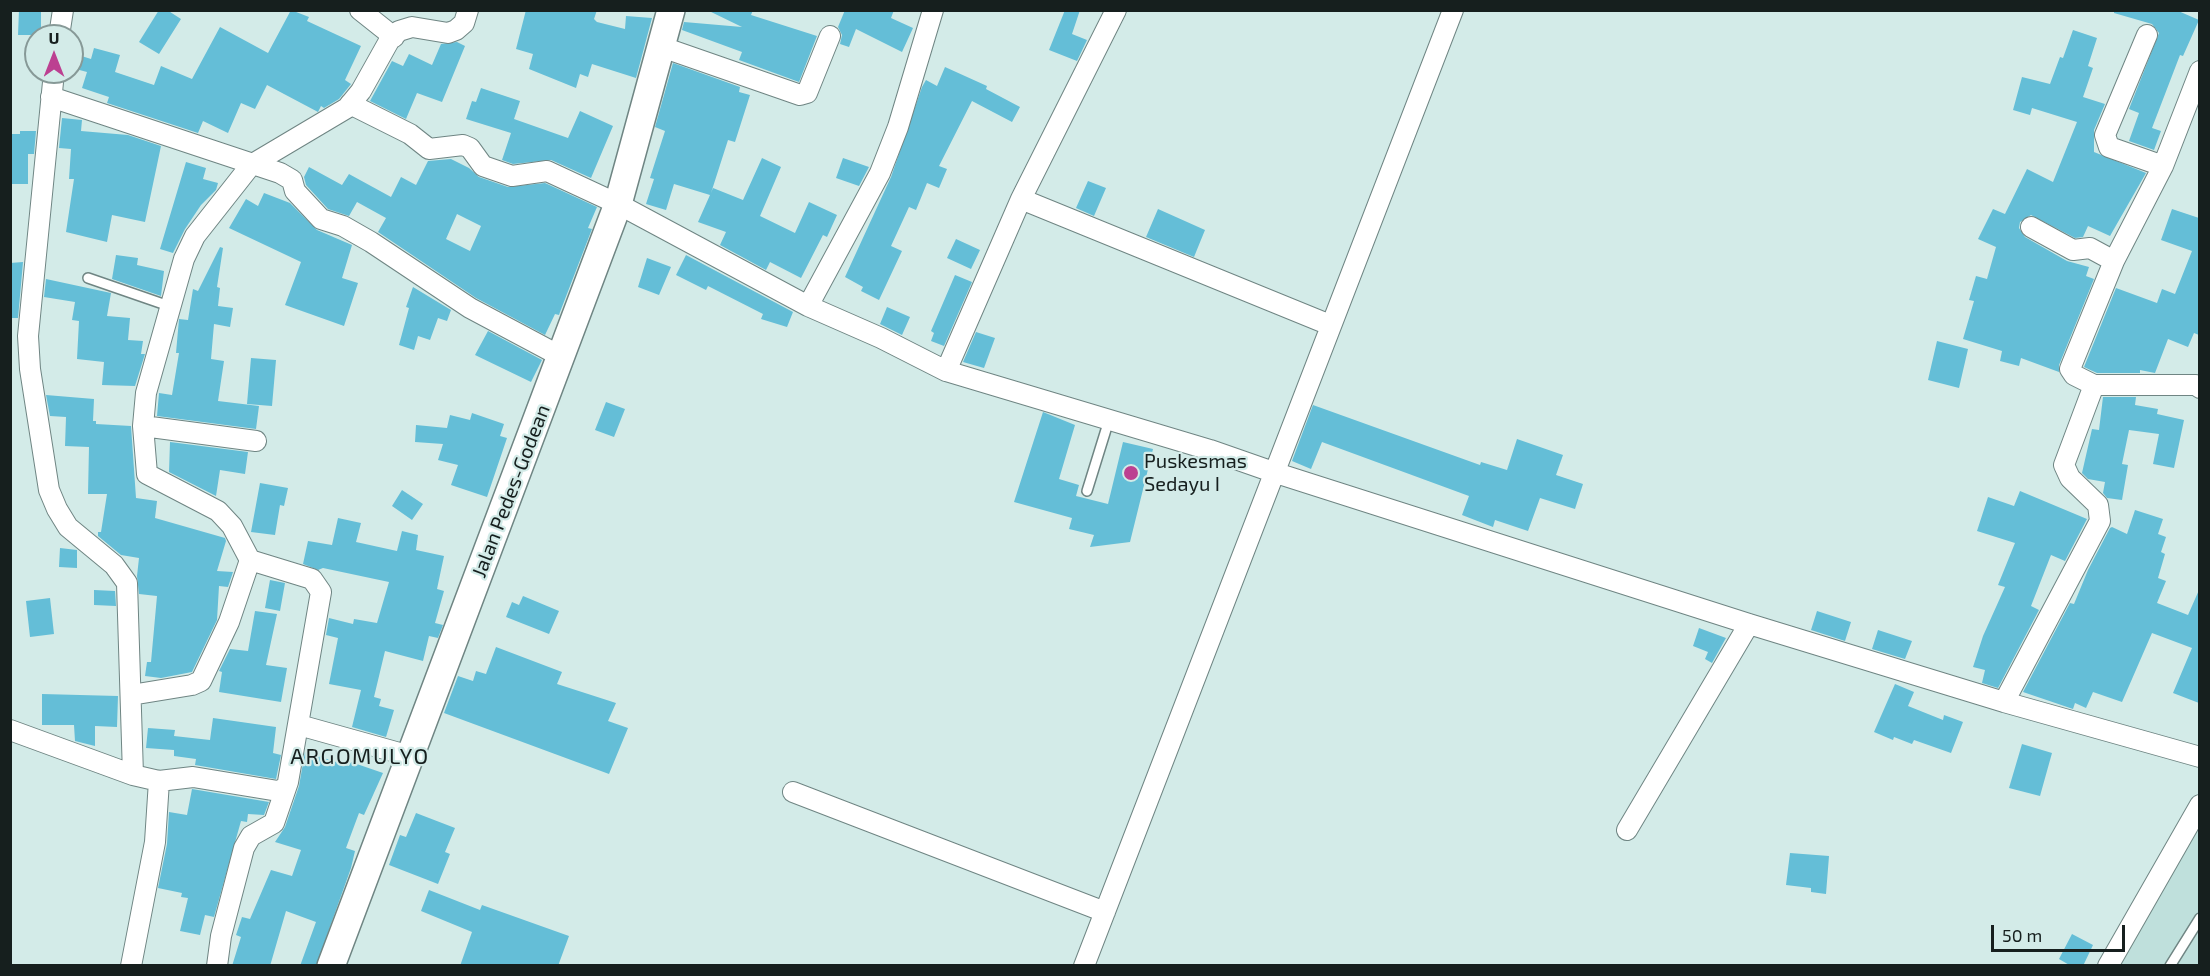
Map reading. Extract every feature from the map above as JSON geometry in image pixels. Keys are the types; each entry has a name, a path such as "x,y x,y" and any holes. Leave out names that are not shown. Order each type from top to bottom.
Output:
{"street":[{"path":"360,10 394,37"},
{"path":"217,966 220,936 244,848 251,836 274,823 285,788 299,725 321,592 312,579 250,560 232,526 211,504 147,474 143,426 146,393 184,259 195,236 251,165 350,104 399,31 412,27 448,33 464,23 468,10"},
{"name":"Jalan Pedes-Godean","path":"331,966 618,204 671,10"},
{"path":"808,306 884,164 933,10"},
{"path":"946,371 1021,199 1116,10"},
{"path":"1084,966 1453,10"},
{"path":"2147,35 2105,135 2109,147 2163,166"},
{"path":"662,47 800,95 807,93 830,36"},
{"path":"2198,384 2094,385 2074,375 2070,369 2115,261 2163,166 2199,71"},
{"path":"53,84 28,336 30,369 49,490 57,509 68,527 114,565 127,583 133,775"},
{"path":"51,97 280,173 292,180 295,191 321,219 343,226 371,242 470,308 562,357"},
{"path":"350,104 410,134 423,147 434,149 463,145 470,148 486,167 518,177 548,171 618,204 808,306 881,338 946,371 1210,450 1749,624 2004,702 2199,757"},
{"path":"1021,199 1330,325"},
{"path":"2031,227 2073,250 2095,250 2115,261"},
{"path":"2004,702 2100,521 2098,505 2070,478 2064,465 2094,385"},
{"path":"143,426 256,441"},
{"path":"131,695 192,685 201,681 229,622 250,560"},
{"path":"1627,830 1749,624"},
{"path":"299,725 410,756"},
{"path":"10,730 133,775 159,781 193,777 278,791 285,788"},
{"path":"131,966 155,842 159,781"},
{"path":"793,792 1105,912"},
{"path":"2108,966 2199,805"}],"lane":[{"path":"88,278 169,306"},
{"path":"1087,491 1109,420"},
{"path":"2170,966 2199,918"}],"shaded area":[{"path":"2199,817 2199,965 2117,965"}],"building":[{"path":"19,10 41,10 41,24 24,24 24,35 18,35"},
{"path":"159,10 167,10 181,19 159,54 139,42"},
{"path":"291,10 309,17 307,21 361,46 345,80 351,84 339,99 324,108 321,106 318,112 267,85 255,109 241,103 228,133 203,121 198,133 107,103 109,97 82,88 87,72 84,71 84,57 91,59 94,48 120,55 115,72 154,85 161,66 192,79 220,27 268,53"},
{"path":"526,10 597,10 594,19 597,22 625,29 626,16 652,18 636,78 592,64 588,77 580,74 576,88 529,69 533,54 516,49"},
{"path":"707,10 753,10 751,15 817,36 799,82 739,60 742,52 682,30 684,22 742,27"},
{"path":"845,10 894,10 891,18 913,28 902,52 856,29 849,47 840,44 842,35 838,27"},
{"path":"1065,10 1080,10 1072,34 1087,40 1077,61 1049,50"},
{"path":"2114,10 2176,10 2199,20 2183,56 2180,55 2152,128 2161,131 2154,150 2129,141 2139,113 2129,109 2159,33 2152,24 2114,13"},
{"path":"2073,30 2097,38 2088,66 2093,68 2083,97 2105,104 2094,130 2094,152 2146,173 2110,236 2088,226 2083,237 2075,238 2031,215 2020,222 2019,228 2025,237 2067,261 2089,267 2086,276 2094,279 2059,365 2059,372 2021,358 2019,366 2000,361 2002,351 1963,339 1974,301 1969,300 1976,276 1987,279 1996,247 1978,239 1993,209 2005,214 2027,169 2053,182 2077,122 2032,108 2030,115 2013,110 2022,77 2050,84"},
{"path":"457,42 465,46 442,102 417,93 406,119 370,101 392,61 403,66 409,54 432,65 441,44"},
{"path":"673,63 740,87 739,92 750,95 735,142 728,140 711,193 713,188 743,200 762,158 781,167 760,216 795,233 809,202 837,215 827,237 823,235 801,278 770,262 766,270 720,245 726,232 698,222 710,195 674,184 666,210 646,204 654,179 650,178 665,131 655,127"},
{"path":"945,67 987,86 986,89 1020,107 1012,122 972,101 939,166 947,169 939,188 927,183 916,210 909,207 891,246 902,251 879,300 861,291 863,287 845,277 891,177 922,87 926,80 937,86"},
{"path":"481,88 520,101 514,119 568,138 580,111 613,126 591,178 551,160 513,164 502,160 511,133 466,119 472,101 476,102"},
{"path":"62,118 82,120 81,131 128,135 161,146 145,222 112,215 107,242 66,232 74,179 69,179 71,149 59,148"},
{"path":"20,131 36,131 34,154 28,154 28,184 10,184 10,134 20,134"},
{"path":"843,158 869,167 859,186 836,178"},
{"path":"451,159 469,168 479,177 508,187 545,183 597,207 588,228 592,229 559,315 555,314 545,335 476,298 378,232 386,218 357,202 349,216 328,209 306,185 304,177 309,167 342,185 349,174 391,197 401,177 416,185 428,161","holes":["457,214 481,226 470,251 446,239"]},
{"path":"186,162 206,168 203,179 218,183 216,190 201,205 185,229 173,253 160,249"},
{"path":"1088,181 1106,188 1094,216 1076,208"},
{"path":"264,193 290,203 317,230 352,245 342,278 358,283 344,326 285,305 301,262 229,228 246,199 258,206"},
{"path":"1158,209 1205,230 1194,257 1146,237"},
{"path":"2172,209 2199,218 2199,335 2194,333 2188,347 2168,339 2155,373 2140,370 2140,373 2097,373 2084,367 2116,288 2157,303 2162,289 2175,294 2192,251 2161,240"},
{"path":"956,239 980,250 971,269 947,258"},
{"path":"220,247 223,248 217,287 220,288 218,306 233,308 230,327 214,324 211,359 224,361 218,401 259,406 256,429 157,416 159,393 172,395 179,353 176,353 179,319 188,320 193,289 198,291"},
{"path":"116,255 138,258 137,265 164,271 161,296 112,279"},
{"path":"686,255 793,312 787,327 761,319 763,314 708,286 706,290 676,275"},
{"path":"647,258 671,267 659,295 638,287"},
{"path":"23,262 18,318 10,318 10,263"},
{"path":"955,275 972,282 944,346 931,341 934,333 931,331"},
{"path":"46,279 111,293 107,316 130,318 128,340 143,341 141,354 145,354 135,386 102,385 104,362 77,359 79,321 72,320 75,302 44,297"},
{"path":"413,287 451,310 447,321 438,318 430,340 418,336 414,350 399,345 409,308 406,307"},
{"path":"887,307 910,317 902,335 880,324"},
{"path":"488,331 542,360 531,382 475,355"},
{"path":"976,332 995,338 984,368 963,362"},
{"path":"1937,341 1968,349 1959,388 1928,380"},
{"path":"251,358 276,360 272,406 247,404"},
{"path":"46,395 94,399 93,421 96,421 96,424 131,426 136,498 157,501 155,518 225,538 217,571 233,572 228,587 219,586 217,620 192,672 161,678 145,676 147,662 151,662 157,596 139,594 137,576 139,558 121,555 98,536 98,532 101,532 107,494 88,494 89,447 65,446 66,417 50,416"},
{"path":"2103,397 2136,397 2135,405 2158,409 2157,414 2184,420 2174,468 2153,464 2159,434 2129,430 2122,464 2128,465 2122,500 2107,498 2103,493 2105,482 2088,479 2082,473 2092,429 2099,430"},
{"path":"606,402 625,409 614,437 595,430"},
{"path":"1313,405 1480,465 1481,462 1507,470 1517,439 1563,455 1556,475 1583,484 1575,509 1540,498 1528,531 1495,520 1493,527 1462,515 1469,496 1322,442 1311,469 1292,461"},
{"path":"1043,412 1075,425 1059,479 1079,485 1076,496 1108,504 1123,442 1153,449 1130,542 1090,547 1094,535 1069,529 1072,518 1014,502"},
{"path":"472,413 504,424 500,436 507,438 487,497 451,485 458,465 438,460 443,444 415,442 416,425 447,428 450,415 470,420"},
{"path":"170,442 248,452 245,474 220,470 216,496 169,472"},
{"path":"260,483 288,488 284,506 280,505 275,535 251,532"},
{"path":"402,490 423,504 412,520 392,506"},
{"path":"2020,491 2087,519 2065,561 2051,555 2031,606 2039,610 1998,688 1982,683 1985,670 1973,667 1983,636 2005,587 1998,585 2015,543 1977,531 1988,497 2014,506"},
{"path":"2135,510 2163,519 2158,534 2166,537 2161,552 2165,554 2158,578 2166,581 2157,603 2188,615 2199,590 2199,703 2173,693 2192,648 2152,633 2122,702 2093,692 2086,708 2075,703 2073,709 2023,692 2070,603 2074,604 2088,570 2110,528 2127,534"},
{"path":"338,518 361,523 356,542 397,551 402,531 418,535 416,550 444,556 437,589 444,591 435,623 443,625 438,638 429,636 423,661 385,651 374,697 381,699 379,706 394,710 386,737 352,727 361,690 329,684 338,638 326,635 329,618 353,624 354,619 377,623 389,582 323,568 318,570 303,564 308,541 332,545"},
{"path":"60,548 77,550 77,568 59,567"},
{"path":"270,580 285,583 280,611 265,608"},
{"path":"94,590 115,591 116,606 94,605"},
{"path":"523,596 559,611 549,634 506,617 512,602 519,605"},
{"path":"50,598 54,634 30,637 26,601"},
{"path":"255,611 277,614 266,665 287,668 281,702 219,692 222,672 219,671 230,649 248,651"},
{"path":"1817,611 1851,622 1845,641 1811,630"},
{"path":"1699,628 1726,638 1712,663 1705,659 1708,652 1693,646"},
{"path":"1878,630 1912,641 1905,659 1872,649"},
{"path":"496,647 562,672 557,684 616,703 608,721 628,728 609,774 444,713 458,676 473,681 476,671 486,674"},
{"path":"1895,684 1914,692 1908,706 1943,720 1944,715 1963,722 1951,753 1914,740 1912,744 1894,737 1893,740 1874,732"},
{"path":"42,694 118,696 117,727 95,726 95,746 75,741 74,725 42,725"},
{"path":"213,718 276,727 273,753 281,755 276,779 195,765 196,759 174,756 174,750 146,748 148,728 175,730 174,736 210,740"},
{"path":"2022,744 2052,753 2040,796 2009,788"},
{"path":"305,752 349,766 351,762 383,773 364,815 359,813 346,848 355,851 351,868 316,966 300,966 316,922 286,911 270,966 232,966 241,937 236,935 242,917 250,919 271,870 292,876 301,850 275,842 285,827 299,786"},
{"path":"192,789 269,802 264,815 248,814 247,822 241,821 214,917 205,915 200,935 180,931 188,898 181,897 182,893 158,888 167,844 169,812 187,815"},
{"path":"416,813 455,828 445,852 450,854 438,884 389,865 400,835 406,837"},
{"path":"1790,853 1829,856 1826,894 1811,892 1811,888 1786,885"},
{"path":"429,890 480,910 482,905 569,936 558,966 460,966 472,932 421,911"},
{"path":"2072,934 2093,945 2083,966 2071,966 2059,959"}],"place":[{"name":"Puskesmas Sedayu I","path":"1131,473"}],"district":[{"name":"ARGOMULYO","path":"360,757"}]}
